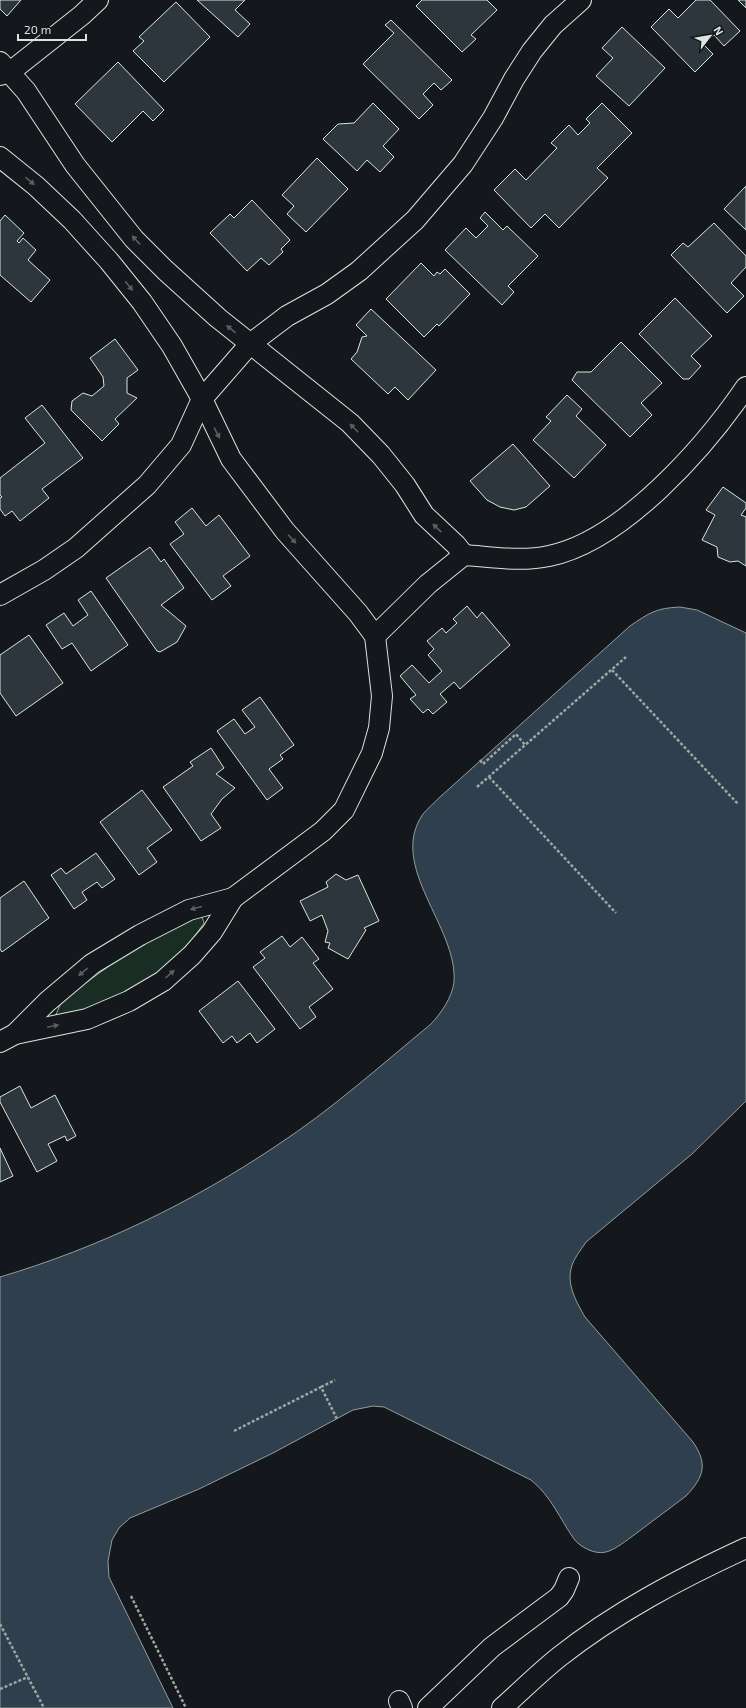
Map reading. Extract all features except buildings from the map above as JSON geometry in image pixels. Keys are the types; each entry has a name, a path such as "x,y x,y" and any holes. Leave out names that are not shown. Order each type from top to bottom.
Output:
{"street":[{"path":"98,0 82,15 3,70 26,91 75,165 134,239 194,297 250,344 350,423 381,455 405,485 424,515 456,545 464,555"},
{"path":"0,595 44,570 76,548 147,485 181,445 202,399 250,344 287,316 327,294 360,271 415,220 463,164 493,118 514,79 532,51 553,25 581,0"},
{"path":"0,157 36,186 72,220 109,261 142,302 172,346 202,399 231,459 285,531 358,614 375,636 382,696 379,728 372,753 344,810 323,831 233,898 189,910 140,935 92,964 7,1038"},
{"path":"375,636 428,584 464,555 520,560 550,556 580,546 604,532 635,509 672,477 731,409 746,387"},
{"path":"7,1038 88,1019 129,1001 163,981 192,955 212,932 233,898"},
{"path":"502,1708 560,1657 622,1615 687,1575 746,1548"},
{"path":"428,1708 492,1647 559,1597 569,1578"},
{"path":"509,1708 520,1692"}],"path":[{"path":"477,787 626,657"},
{"path":"612,670 738,804"},
{"path":"480,760 483,764 516,734 525,745"},
{"path":"489,777 616,913"},
{"path":"234,1431 335,1380"},
{"path":"321,1387 337,1419"},
{"path":"131,1596 186,1708"},
{"path":"0,1624 44,1708"},
{"path":"0,1689 28,1677"}],"green space":[{"path":"198,915 202,917 204,923 192,940 166,966 129,995 73,1018 55,1017 60,1005 77,989 140,944"}],"water":[{"path":"680,607 697,610 746,633 746,1101 692,1154 586,1242 573,1262 570,1282 585,1317 693,1442 701,1457 702,1464 702,1470 697,1483 686,1496 624,1542 609,1551 602,1553 597,1552 588,1550 574,1539 550,1500 531,1480 384,1407 373,1406 353,1410 273,1453 199,1489 130,1518 119,1528 112,1540 108,1561 109,1577 173,1708 0,1708 0,1277 73,1252 108,1238 177,1205 244,1167 316,1118 431,1024 446,1005 454,982 452,961 446,940 426,897 418,876 413,854 414,834 423,814 630,626 653,612"}]}
